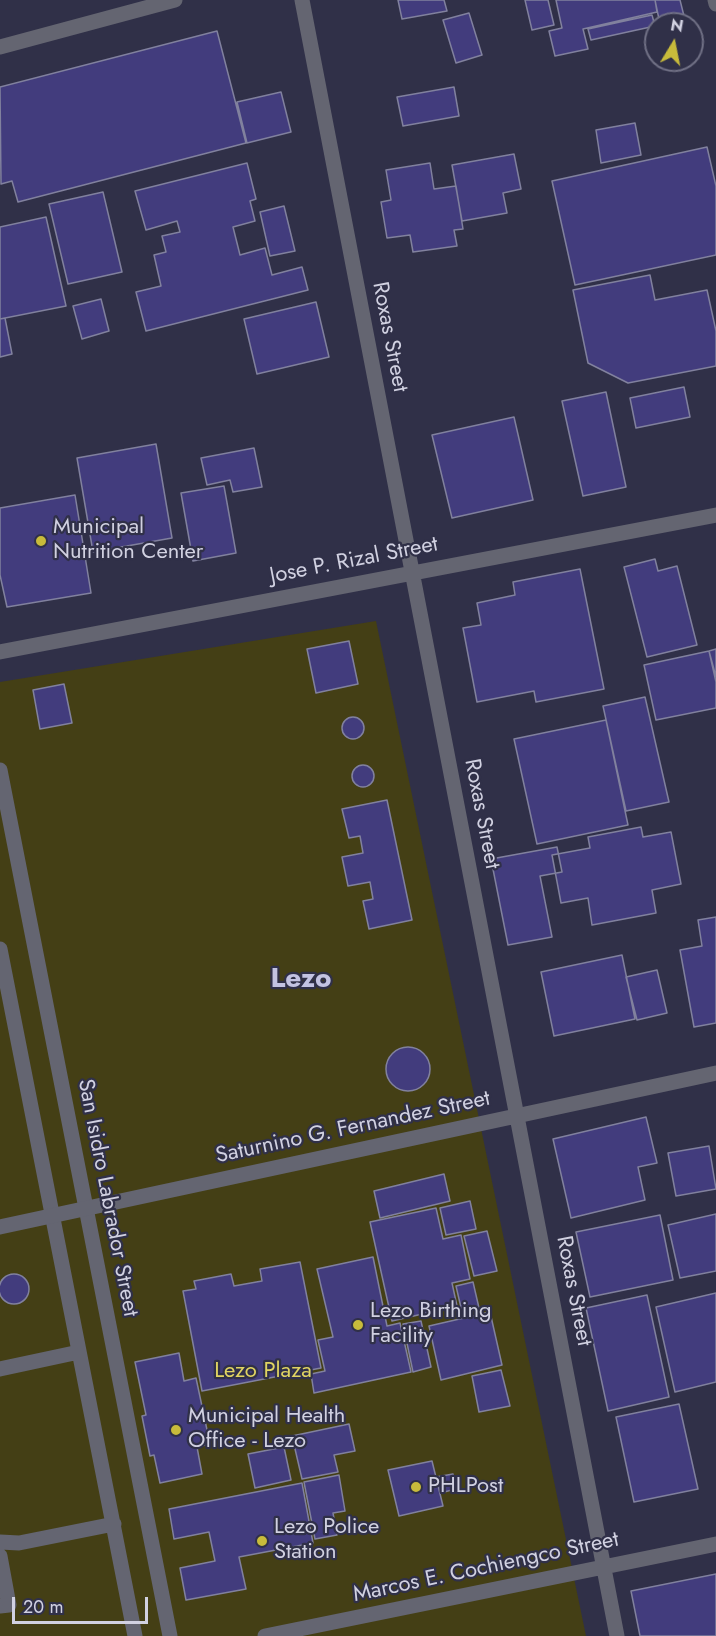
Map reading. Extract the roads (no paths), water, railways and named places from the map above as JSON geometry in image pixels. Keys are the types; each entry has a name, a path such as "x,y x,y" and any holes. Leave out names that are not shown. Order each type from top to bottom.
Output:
{"street":[{"path":"0,47 175,0"},
{"name":"Roxas Street","path":"302,0 617,1636"},
{"name":"Jose P. Rizal Street","path":"0,652 716,515"},
{"name":"San Isidro Labrador Street","path":"0,770 171,1636"},
{"path":"0,949 135,1636"},
{"name":"Saturnino G. Fernandez Street","path":"0,1227 716,1073"},
{"path":"0,1369 79,1352"},
{"path":"0,1542 19,1543 114,1524"},
{"name":"Marcos E. Cochiengco Street","path":"265,1636 716,1544"},
{"path":"0,1556 9,1605 0,1606"}],"place":[{"name":"Municipal Nutrition Center","path":"41,541"},
{"name":"Lezo Birthing Facility","path":"358,1325"},
{"name":"Municipal Health Office - Lezo","path":"176,1430"},
{"name":"PHLPost","path":"416,1487"},
{"name":"Lezo Police Station","path":"262,1541"}],"district":[{"name":"Lezo","path":"301,980"}],"park label":[{"name":"Lezo Plaza","path":"263,1372"}]}
